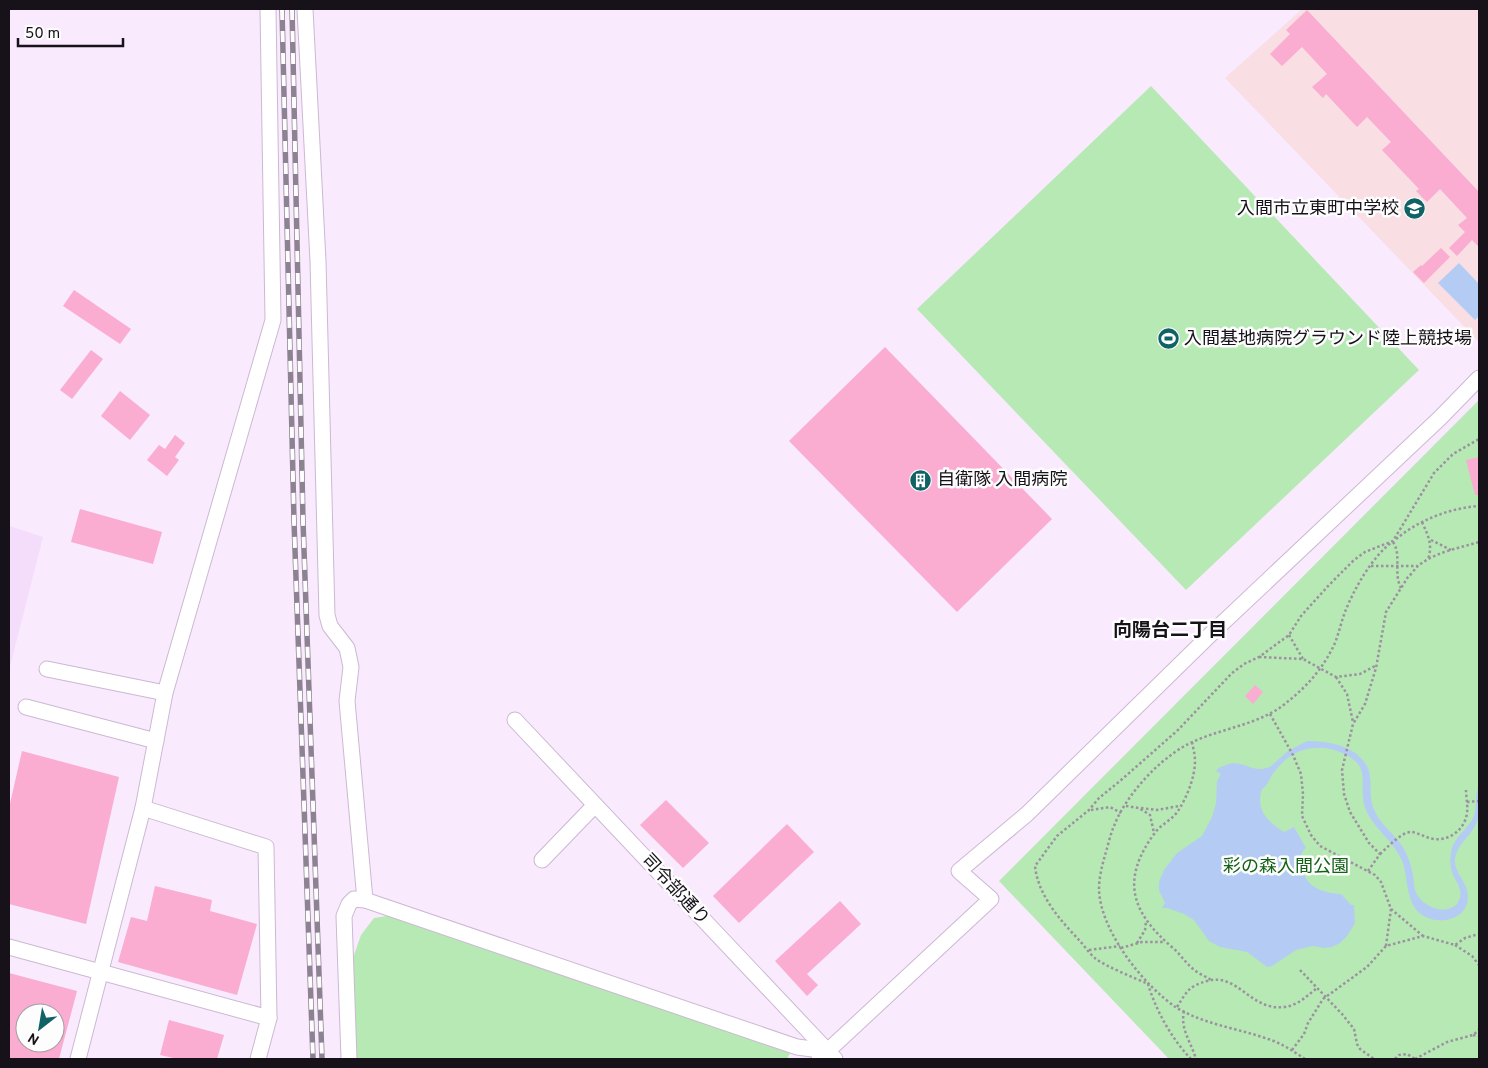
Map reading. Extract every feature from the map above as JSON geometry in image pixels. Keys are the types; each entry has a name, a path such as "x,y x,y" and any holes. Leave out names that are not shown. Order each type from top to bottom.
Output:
{"lane":[{"path":"78,1059 143,808 165,694 273,320 268,9"},
{"path":"305,9 318,261 327,615 330,626 347,648 351,667 348,701 364,900"},
{"path":"349,1059 344,916 349,904 354,899 364,900 827,1057 991,899 959,871 1027,814 1213,632 1440,418 1479,378"},
{"path":"47,669 165,694"},
{"path":"26,707 156,740"},
{"name":"司令部通り","path":"515,720 827,1057"},
{"path":"542,860 595,805"},
{"path":"143,808 266,847 269,1018 258,1059"},
{"path":"9,947 269,1018"}],"path":[{"path":"1191,1059 1176,1041 1155,1006 1148,984 1096,958 1055,914 1037,878 1036,866 1056,836 1089,810 1099,798 1120,782 1178,730 1232,673 1244,664 1259,657 1288,635 1313,603 1353,561 1365,552 1393,541 1434,474 1453,454 1479,439"},
{"path":"1305,1059 1292,1050 1269,1039 1208,1023 1184,1011 1148,984 1131,964 1103,910 1099,890 1102,868 1114,825 1137,788 1172,754 1192,742 1270,714 1298,693 1311,680 1332,651 1351,597 1381,550 1405,531 1422,522 1447,512 1479,506"},
{"path":"1422,522 1430,540 1431,549 1428,561"},
{"path":"1430,540 1452,550"},
{"path":"1393,541 1398,548 1397,578 1402,588"},
{"path":"1370,566 1417,566 1452,550 1479,542"},
{"path":"1380,854 1364,836 1347,804 1342,770 1354,724 1365,704 1377,665 1386,612 1417,566"},
{"path":"1288,635 1303,658"},
{"path":"1259,657 1303,658 1336,677 1346,694 1354,724"},
{"path":"1336,677 1360,674 1377,665"},
{"path":"1270,714 1290,749 1301,774 1303,784 1302,816 1311,835 1320,846 1375,875 1381,882 1391,909 1386,946"},
{"path":"1192,742 1195,766 1189,789 1177,812 1154,833 1137,861 1132,884 1138,905 1146,921 1193,969 1211,980"},
{"path":"1368,871 1380,854 1397,839 1411,832 1434,839 1451,837 1466,820 1466,790"},
{"path":"1467,802 1479,800"},
{"path":"1126,806 1157,810 1180,805"},
{"path":"1089,810 1110,807 1122,813"},
{"path":"1139,808 1150,815 1154,833"},
{"path":"1391,909 1423,936 1456,945 1472,956 1479,966"},
{"path":"1137,943 1145,930 1146,921"},
{"path":"1456,945 1465,938 1479,934"},
{"path":"1292,1050 1304,1034 1308,1023 1325,996 1367,967 1386,946 1423,936"},
{"path":"1089,950 1121,947 1137,943 1165,942"},
{"path":"1300,970 1354,1029 1357,1044 1363,1052 1374,1059"},
{"path":"1177,1007 1191,986 1214,979 1226,981 1258,1003 1269,1007 1283,1007 1294,1004 1317,988"},
{"path":"1184,1011 1183,1028 1196,1059"},
{"path":"1473,1035 1479,1030"},
{"path":"1395,1059 1399,1055 1406,1054 1415,1059 1447,1042 1473,1035 1479,1036"},
{"path":"1293,1059 1296,1053"}],"shaded area":[{"name":"入間市立東町中学校","path":"1302,9 1479,9 1478,341 1225,78"},
{"path":"9,526 43,537 9,670"}],"green space":[{"name":"入間基地病院グラウンド陸上競技場","path":"1151,86 1419,370 1186,590 917,309"},
{"name":"彩の森入間公園","path":"1479,400 1479,1059 1169,1059 999,881"},
{"path":"387,916 790,1053 787,1059 357,1059 353,958 361,935 374,918"}],"water":[{"path":"1459,263 1479,284 1479,316 1475,320 1438,283"},
{"path":"1307,741 1331,743 1347,748 1365,763 1369,773 1375,813 1399,841 1406,853 1416,893 1422,901 1434,908 1448,909 1455,906 1459,900 1460,892 1451,869 1451,853 1454,843 1473,818 1479,785 1479,816 1473,830 1461,845 1455,858 1456,868 1466,887 1468,897 1467,905 1458,916 1451,919 1436,920 1422,915 1417,910 1410,898 1403,863 1366,810 1363,801 1363,778 1358,764 1352,758 1342,753 1323,748 1305,750 1281,763 1262,789 1260,803 1264,815 1278,828 1284,832 1294,827 1306,848 1302,853 1301,860 1302,870 1309,882 1319,890 1341,894 1351,905 1354,905 1355,923 1340,943 1332,947 1313,946 1296,950 1272,966 1267,967 1247,952 1220,947 1209,941 1194,920 1184,914 1162,908 1165,903 1159,890 1159,882 1164,870 1177,853 1202,836 1212,817 1216,803 1217,781 1221,774 1216,771 1220,767 1231,763 1257,769 1270,767 1288,751"}],"building":[{"path":"1307,10 1479,192 1479,247 1472,240 1457,256 1449,248 1465,232 1458,225 1467,218 1440,189 1427,202 1416,191 1419,189 1382,150 1391,142 1367,117 1357,127 1326,94 1323,98 1312,87 1327,74 1302,47 1282,66 1270,54 1290,34 1286,30"},
{"path":"1441,248 1450,257 1424,283 1413,272"},
{"path":"74,290 131,329 120,344 63,306"},
{"name":"自衛隊 入間病院","path":"885,347 1052,519 957,612 789,441"},
{"path":"91,350 103,359 72,399 60,390"},
{"path":"120,391 150,415 130,440 101,416"},
{"path":"175,435 185,443 175,457 179,460 167,476 147,460 159,445 165,449"},
{"path":"1479,457 1479,495 1475,495 1466,460"},
{"path":"80,509 162,532 153,564 71,542"},
{"path":"1255,685 1263,692 1253,704 1245,696"},
{"path":"22,751 119,777 86,924 9,904 9,808"},
{"path":"666,800 709,843 683,868 640,825"},
{"path":"787,824 814,852 739,923 713,896"},
{"path":"155,886 212,900 210,911 257,924 237,995 118,962 131,917 147,921"},
{"path":"840,901 861,924 807,974 818,985 807,996 775,961"},
{"path":"9,973 77,991 65,1036 65,1003 15,1003 15,1053 61,1053 59,1059 9,1059"},
{"path":"169,1020 224,1035 217,1059 178,1059 160,1055"}],"railway":[{"path":"282,9 294,521 313,1059"},
{"path":"292,9 303,521 322,1059"}],"place":[{"name":"入間市立東町中学校","path":"1415,209"},
{"name":"入間基地病院グラウンド陸上競技場","path":"1168,339"},
{"name":"自衛隊 入間病院","path":"921,480"}],"district":[{"name":"向陽台二丁目","path":"1170,631"}]}
